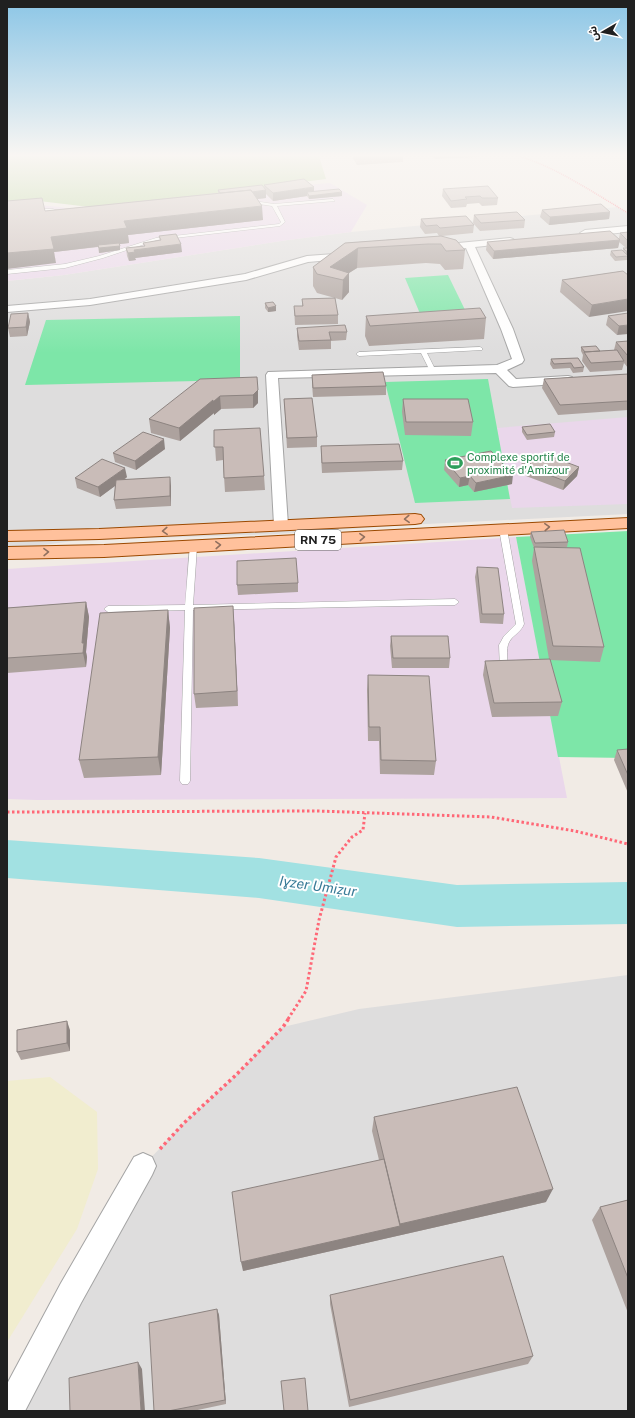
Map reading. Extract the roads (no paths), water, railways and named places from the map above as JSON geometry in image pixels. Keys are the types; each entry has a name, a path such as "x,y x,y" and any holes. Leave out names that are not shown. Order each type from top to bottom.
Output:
{"main road":[{"name":"RN 75","path":"7,553 104,551 502,529 522,521 628,510"},
{"name":"RN 75","path":"7,536 281,525 522,521 628,523"}],"street":[{"path":"578,234 628,229"},
{"path":"430,248 523,239"},
{"path":"281,525 272,375 499,369 518,360 507,329 469,245"},
{"path":"7,309 105,299 246,277 307,259 361,254"},
{"path":"499,369 513,383 582,379"},
{"path":"8,1411 71,1293 143,1166"}],"lane":[{"path":"7,272 65,266 101,258 156,240 280,225 283,221"},
{"path":"358,354 480,349"},
{"path":"424,351 433,371"},
{"path":"502,529 520,624 518,630 507,638 503,644 504,669"},
{"path":"185,781 189,607 193,546"},
{"path":"108,609 455,602"}],"waterway":[{"name":"Iɣzer Umiẓur","path":"7,859 259,878 457,906 628,903"}],"place":[{"name":"Complexe sportif de proximité d'Amizour","path":"455,463"}]}
